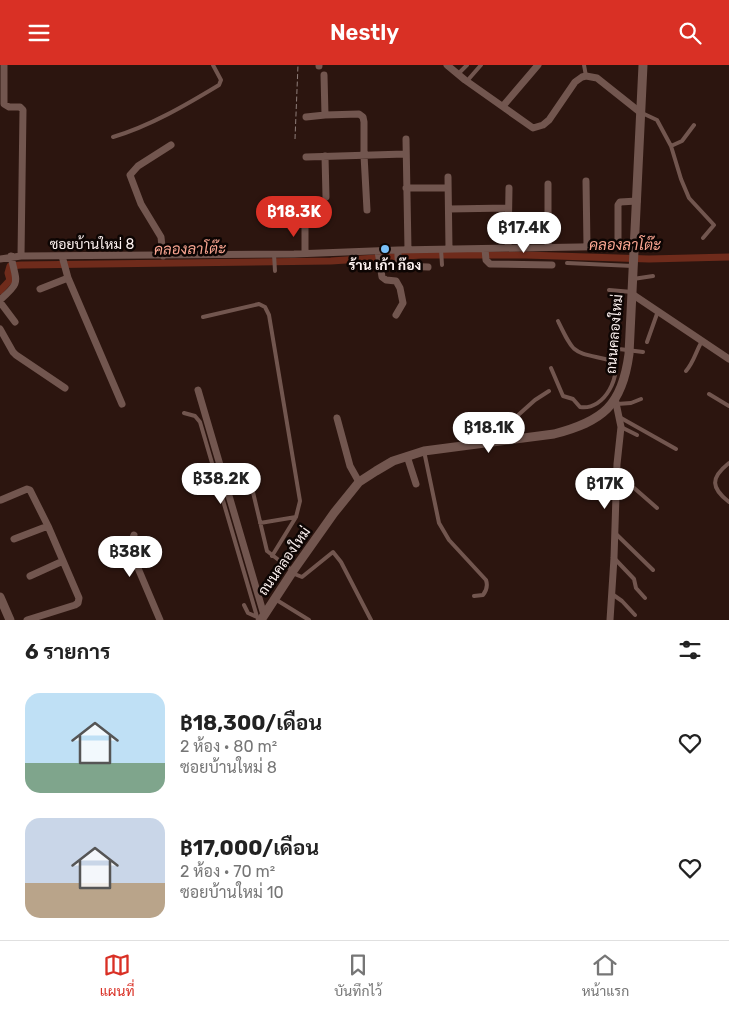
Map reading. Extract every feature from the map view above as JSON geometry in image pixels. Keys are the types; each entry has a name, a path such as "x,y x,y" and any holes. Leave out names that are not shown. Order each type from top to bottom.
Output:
{"street":[{"path":"4,65 4,104 9,107 20,107 23,110 21,256"},
{"path":"447,65 529,126 537,128 549,121 579,79 586,76 596,78 641,113"},
{"path":"504,106 538,65"},
{"name":"ถนนคลองใหม่","path":"260,618 334,513 359,482 393,461 424,451 554,434 596,419 616,401 626,373 629,351 643,65"},
{"path":"324,75 325,115"},
{"path":"306,117 359,114 362,117 364,121 367,211"},
{"path":"406,139 408,250"},
{"path":"163,256 161,237 142,204 130,175 138,166 170,145"},
{"path":"306,157 405,154"},
{"path":"325,156 326,197"},
{"path":"444,251 449,209 448,177"},
{"path":"586,181 587,246"},
{"path":"548,184 548,247"},
{"path":"406,188 448,187"},
{"path":"508,248 509,188"},
{"path":"618,246 618,205 624,201 637,201"},
{"path":"449,209 508,208"},
{"path":"305,222 306,253"},
{"name":"ซอยบ้านใหม่ 8","path":"0,259 12,263 21,256 64,262 163,256 275,257 306,253 378,256 398,255 408,250 486,254 508,248 618,246 634,249"},
{"path":"486,254 490,264 552,265"},
{"path":"398,255 402,266 428,267"},
{"path":"378,256 382,277 386,280 396,281 400,288 403,303 396,315"},
{"path":"64,262 68,278 122,404"},
{"path":"12,263 16,285 0,301 15,322"},
{"path":"40,289 68,278"},
{"path":"632,293 729,359"},
{"path":"0,329 16,355 65,388"},
{"path":"198,390 260,618"},
{"path":"610,620 621,427 616,401"},
{"path":"337,418 350,465 359,482"},
{"path":"407,456 416,484"},
{"path":"1,500 27,489 30,490 48,526 79,598 78,603 75,605 27,620"},
{"path":"14,539 48,526"},
{"path":"134,535 130,546 132,554 160,620"},
{"path":"30,576 63,561"},
{"path":"0,597 10,620"}],"lane":[{"path":"113,137 127,133 159,118 219,85 221,80 214,65"},
{"path":"458,75 467,65"},
{"path":"467,81 480,65"},
{"path":"584,65 586,76"},
{"path":"641,113 656,120 671,146 688,198 714,225 703,239"},
{"path":"671,146 682,141 694,125"},
{"path":"442,265 444,251"},
{"path":"275,257 275,271"},
{"path":"567,263 634,264"},
{"path":"633,279 653,276"},
{"path":"609,289 632,293"},
{"path":"203,317 259,304 265,307 269,315 300,501 296,517 272,556"},
{"path":"647,342 658,311"},
{"path":"558,321 570,346 578,353 609,359 619,349 643,352"},
{"path":"686,371 694,361 702,341"},
{"path":"551,368 563,396 573,399 580,407 586,408 594,406 602,400 612,385 617,366 614,354"},
{"path":"520,438 515,420 516,417 535,400 549,391"},
{"path":"709,394 729,406"},
{"path":"616,401 631,403 641,399"},
{"path":"184,413 195,416 200,422 260,618"},
{"path":"620,418 676,449"},
{"path":"621,427 637,435"},
{"path":"424,451 439,523 449,540 486,580 486,592 483,595 474,596"},
{"path":"729,463 714,481 715,488 719,494 729,501"},
{"path":"617,473 657,508"},
{"path":"206,475 213,492 223,499"},
{"path":"252,488 267,551 292,572 302,577 334,552 371,620"},
{"path":"260,523 296,517"},
{"path":"615,533 653,570"},
{"path":"614,558 634,579 636,588 645,598"},
{"path":"612,594 622,601 635,615"},
{"path":"274,599 309,620"},
{"path":"244,605 248,613 260,618"}],"path":[{"path":"295,139 298,65"}],"waterway":[{"name":"คลองลาโต๊ะ","path":"0,291 10,280 8,273 10,266 21,265 331,261 421,255 526,255 649,259 729,257"}],"place":[{"name":"ร้าน เก้า ก๊อง","path":"385,249"}]}
